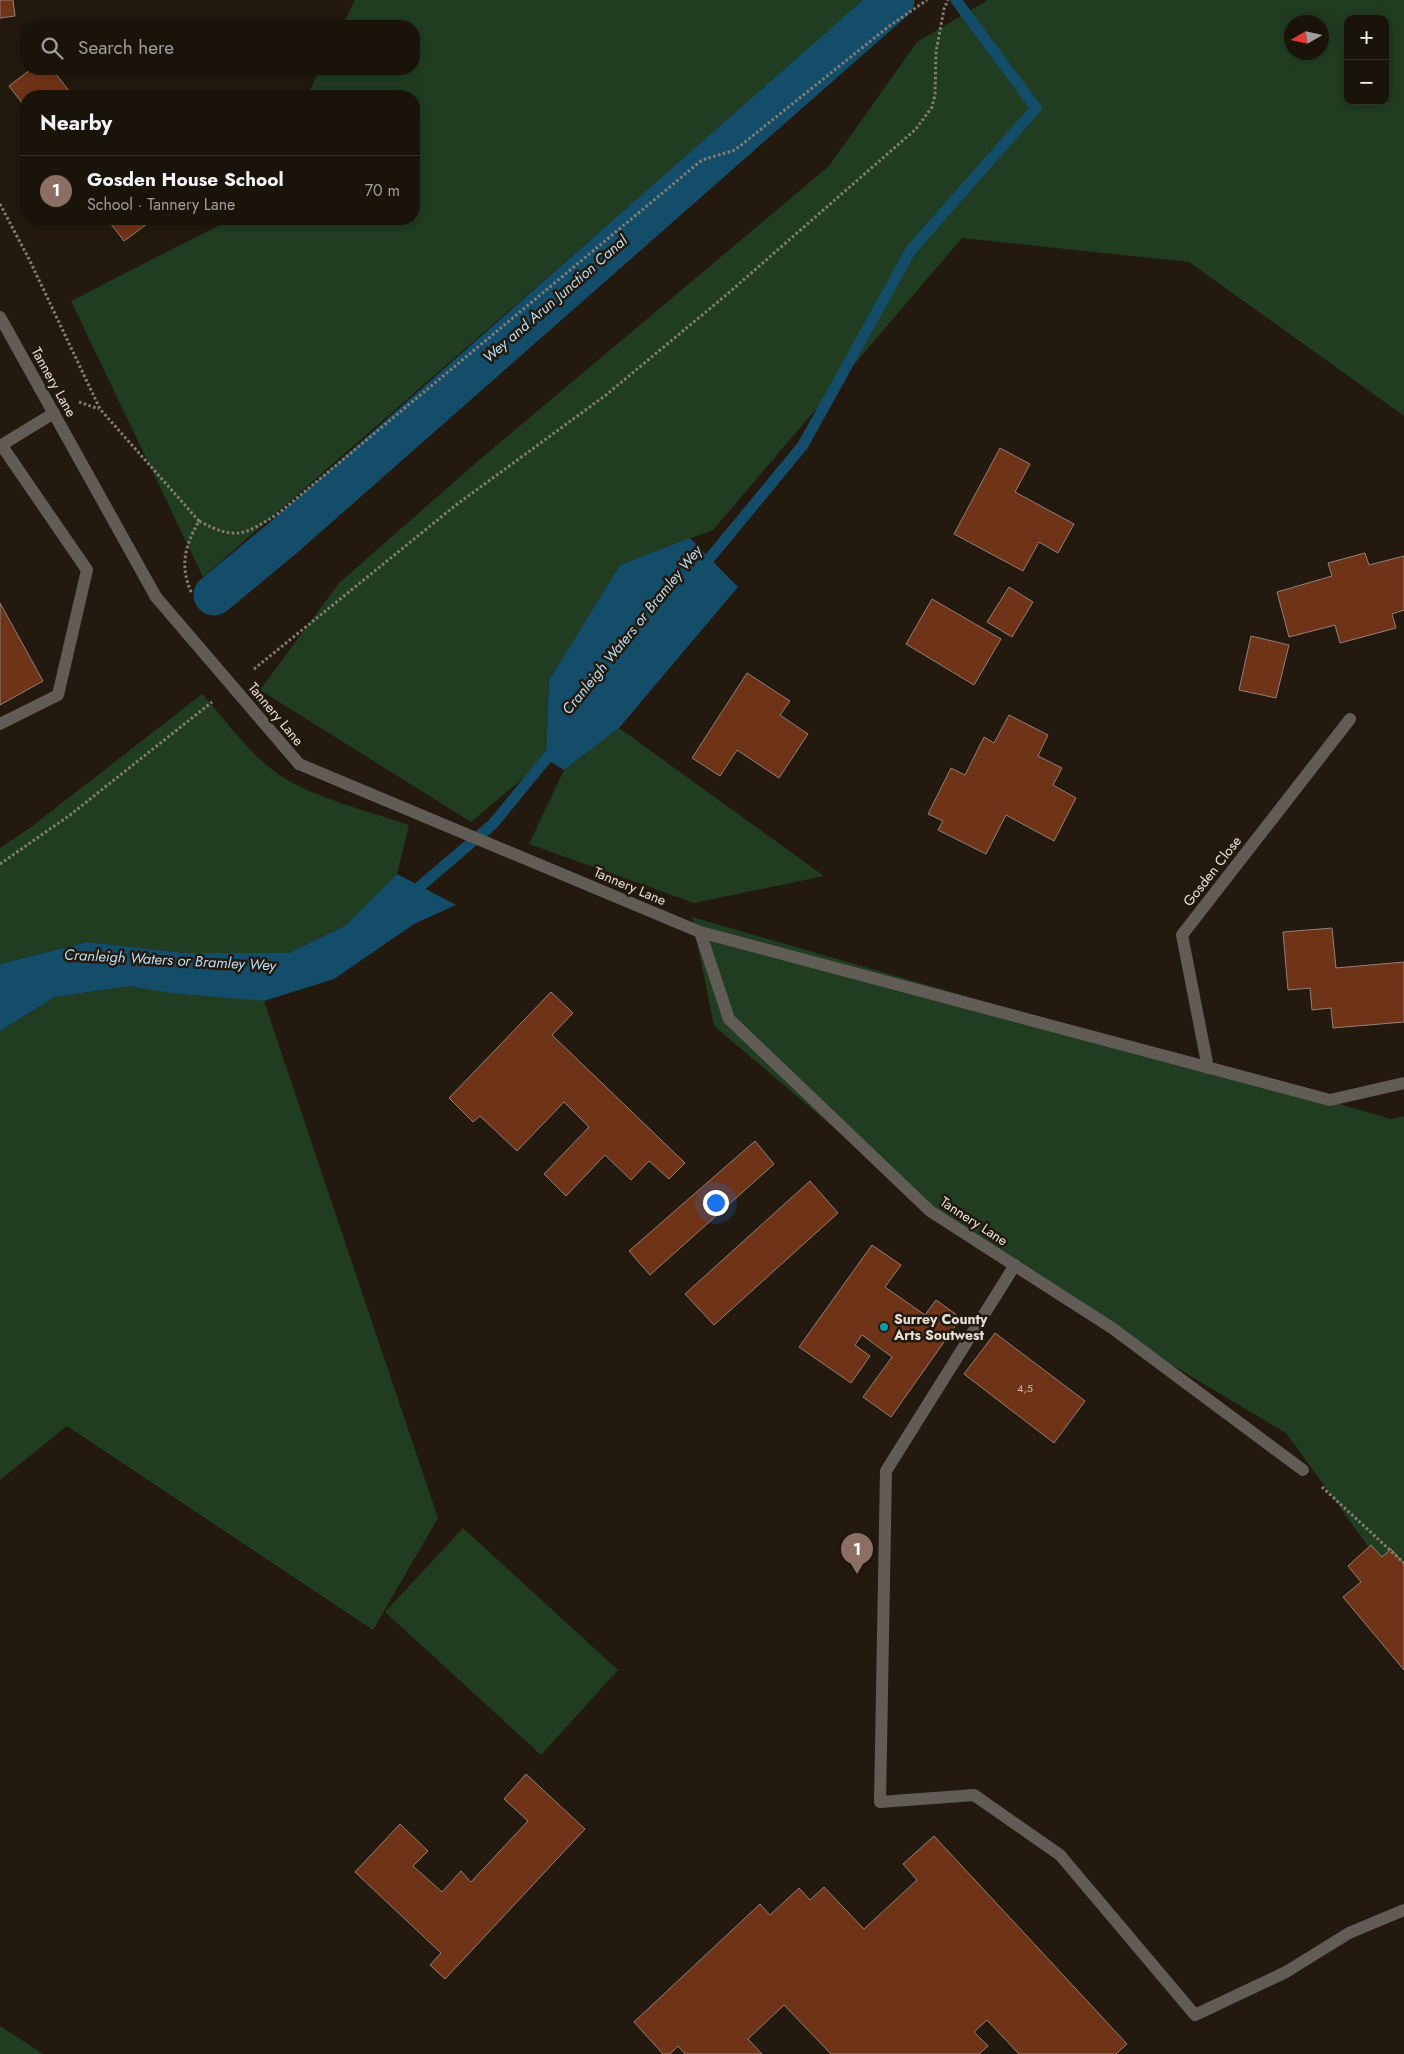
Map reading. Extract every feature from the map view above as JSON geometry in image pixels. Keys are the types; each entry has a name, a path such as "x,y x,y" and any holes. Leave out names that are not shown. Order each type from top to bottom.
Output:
{"street":[{"name":"Tannery Lane","path":"0,317 156,597 299,764 700,932 1330,1100 1404,1083"},
{"path":"0,724 58,695 87,570 1,446 54,413"},
{"name":"Gosden Close","path":"1208,1068 1182,934 1350,719"},
{"name":"Tannery Lane","path":"700,932 729,1019 930,1210 1112,1328 1303,1470"},
{"path":"1015,1265 886,1471 880,1802 974,1795 1060,1856 1195,2015 1286,1972 1349,1933 1404,1910"}],"path":[{"path":"0,204 30,261 100,409 199,521 222,533 236,534 257,527 279,513 702,160 736,150 888,27 927,0"},
{"path":"250,672 456,505 606,396 916,129 932,107 935,95 936,52 944,9 948,0"},
{"path":"191,592 185,561 186,545 199,521"},
{"path":"0,864 70,815 213,702"},
{"path":"1303,1470 1404,1563"}],"green space":[{"path":"355,0 866,0 203,577 71,301 219,225 420,225 420,90 310,90 317,75 420,75 420,20 345,20"},
{"path":"988,0 1404,0 1404,416 1189,262 962,238 713,530 620,565 549,680 546,759 471,822 260,690 339,583 478,461 829,166 917,42"},
{"path":"202,694 247,746 278,774 323,796 409,825 397,874 346,925 289,953 185,953 87,942 0,964 0,848 31,827"},
{"path":"619,728 824,876 694,903 529,844 564,770"},
{"path":"692,917 1391,1119 1404,1116 1404,1596 1286,1433 976,1248 714,1026"},
{"path":"131,986 264,1001 438,1518 373,1630 67,1426 0,1480 0,1031 55,997"},
{"path":"463,1528 618,1670 541,1755 385,1612"},
{"path":"0,2026 43,2054 0,2054"}],"water":[{"path":"690,538 738,587 619,728 564,770 546,759 549,680 620,565"},
{"path":"397,874 456,905 414,924 334,979 264,1001 170,993 131,986 55,997 0,1031 0,964 87,942 185,953 289,953 346,925"}],"building":[{"path":"0,0 13,0 15,16 0,18"},
{"path":"23,75 57,75 68,90 20,90 20,100 9,86"},
{"path":"112,225 146,225 124,241"},
{"path":"1000,448 1030,464 1015,492 1074,524 1058,553 1039,542 1023,571 954,534"},
{"path":"1365,553 1369,565 1404,556 1404,610 1392,614 1396,628 1340,643 1335,625 1289,637 1277,592 1332,576 1328,563"},
{"path":"1009,587 1033,602 1012,637 987,622"},
{"path":"932,599 1001,639 974,685 906,644"},
{"path":"0,603 43,681 0,705"},
{"path":"1251,636 1289,645 1276,698 1239,690"},
{"path":"747,673 790,701 780,715 808,734 779,778 737,750 720,776 692,758"},
{"path":"1009,715 1048,735 1038,756 1062,768 1053,785 1076,798 1054,841 1006,815 986,854 938,830 943,821 928,814 951,768 965,775 984,737 994,743"},
{"path":"1332,928 1336,968 1404,962 1404,1022 1333,1028 1331,1008 1312,1010 1310,988 1288,990 1283,932"},
{"path":"551,992 573,1013 552,1035 685,1163 669,1179 649,1161 631,1180 605,1155 566,1196 544,1174 589,1127 564,1102 517,1151 480,1116 473,1122 449,1098"},
{"path":"755,1141 774,1164 650,1275 629,1251"},
{"path":"810,1181 838,1213 714,1325 685,1294"},
{"name":"Surrey County Arts Soutwest","path":"872,1245 901,1265 885,1287 925,1315 936,1300 961,1318 891,1417 863,1397 892,1357 862,1335 855,1345 870,1356 851,1383 799,1347"},
{"path":"995,1333 1085,1401 1054,1443 964,1374"},
{"path":"1371,1545 1382,1557 1391,1549 1404,1564 1404,1670 1343,1597 1361,1582 1348,1566"},
{"path":"526,1774 585,1829 445,1979 430,1965 441,1953 355,1872 400,1824 428,1851 413,1866 442,1892 461,1871 471,1882 528,1821 504,1799"},
{"path":"934,1836 1127,2044 1116,2054 1019,2054 987,2020 974,2032 988,2046 979,2054 831,2054 784,2005 748,2039 762,2054 685,2054 678,2046 670,2054 663,2054 634,2022 760,1904 770,1915 799,1888 810,1900 824,1887 864,1929 917,1880 903,1864"}],"waterway":[{"name":"Wey and Arun Junction Canal","path":"214,595 284,537 894,0"},
{"name":"Cranleigh Waters or Bramley Wey","path":"700,570 803,445 911,250 1036,108 956,0"},
{"name":"Cranleigh Waters or Bramley Wey","path":"410,895 493,824 556,747"}],"place":[{"name":"Surrey County Arts Soutwest","path":"884,1327"},
{"name":"Gosden House School","path":"857,1574"}]}
